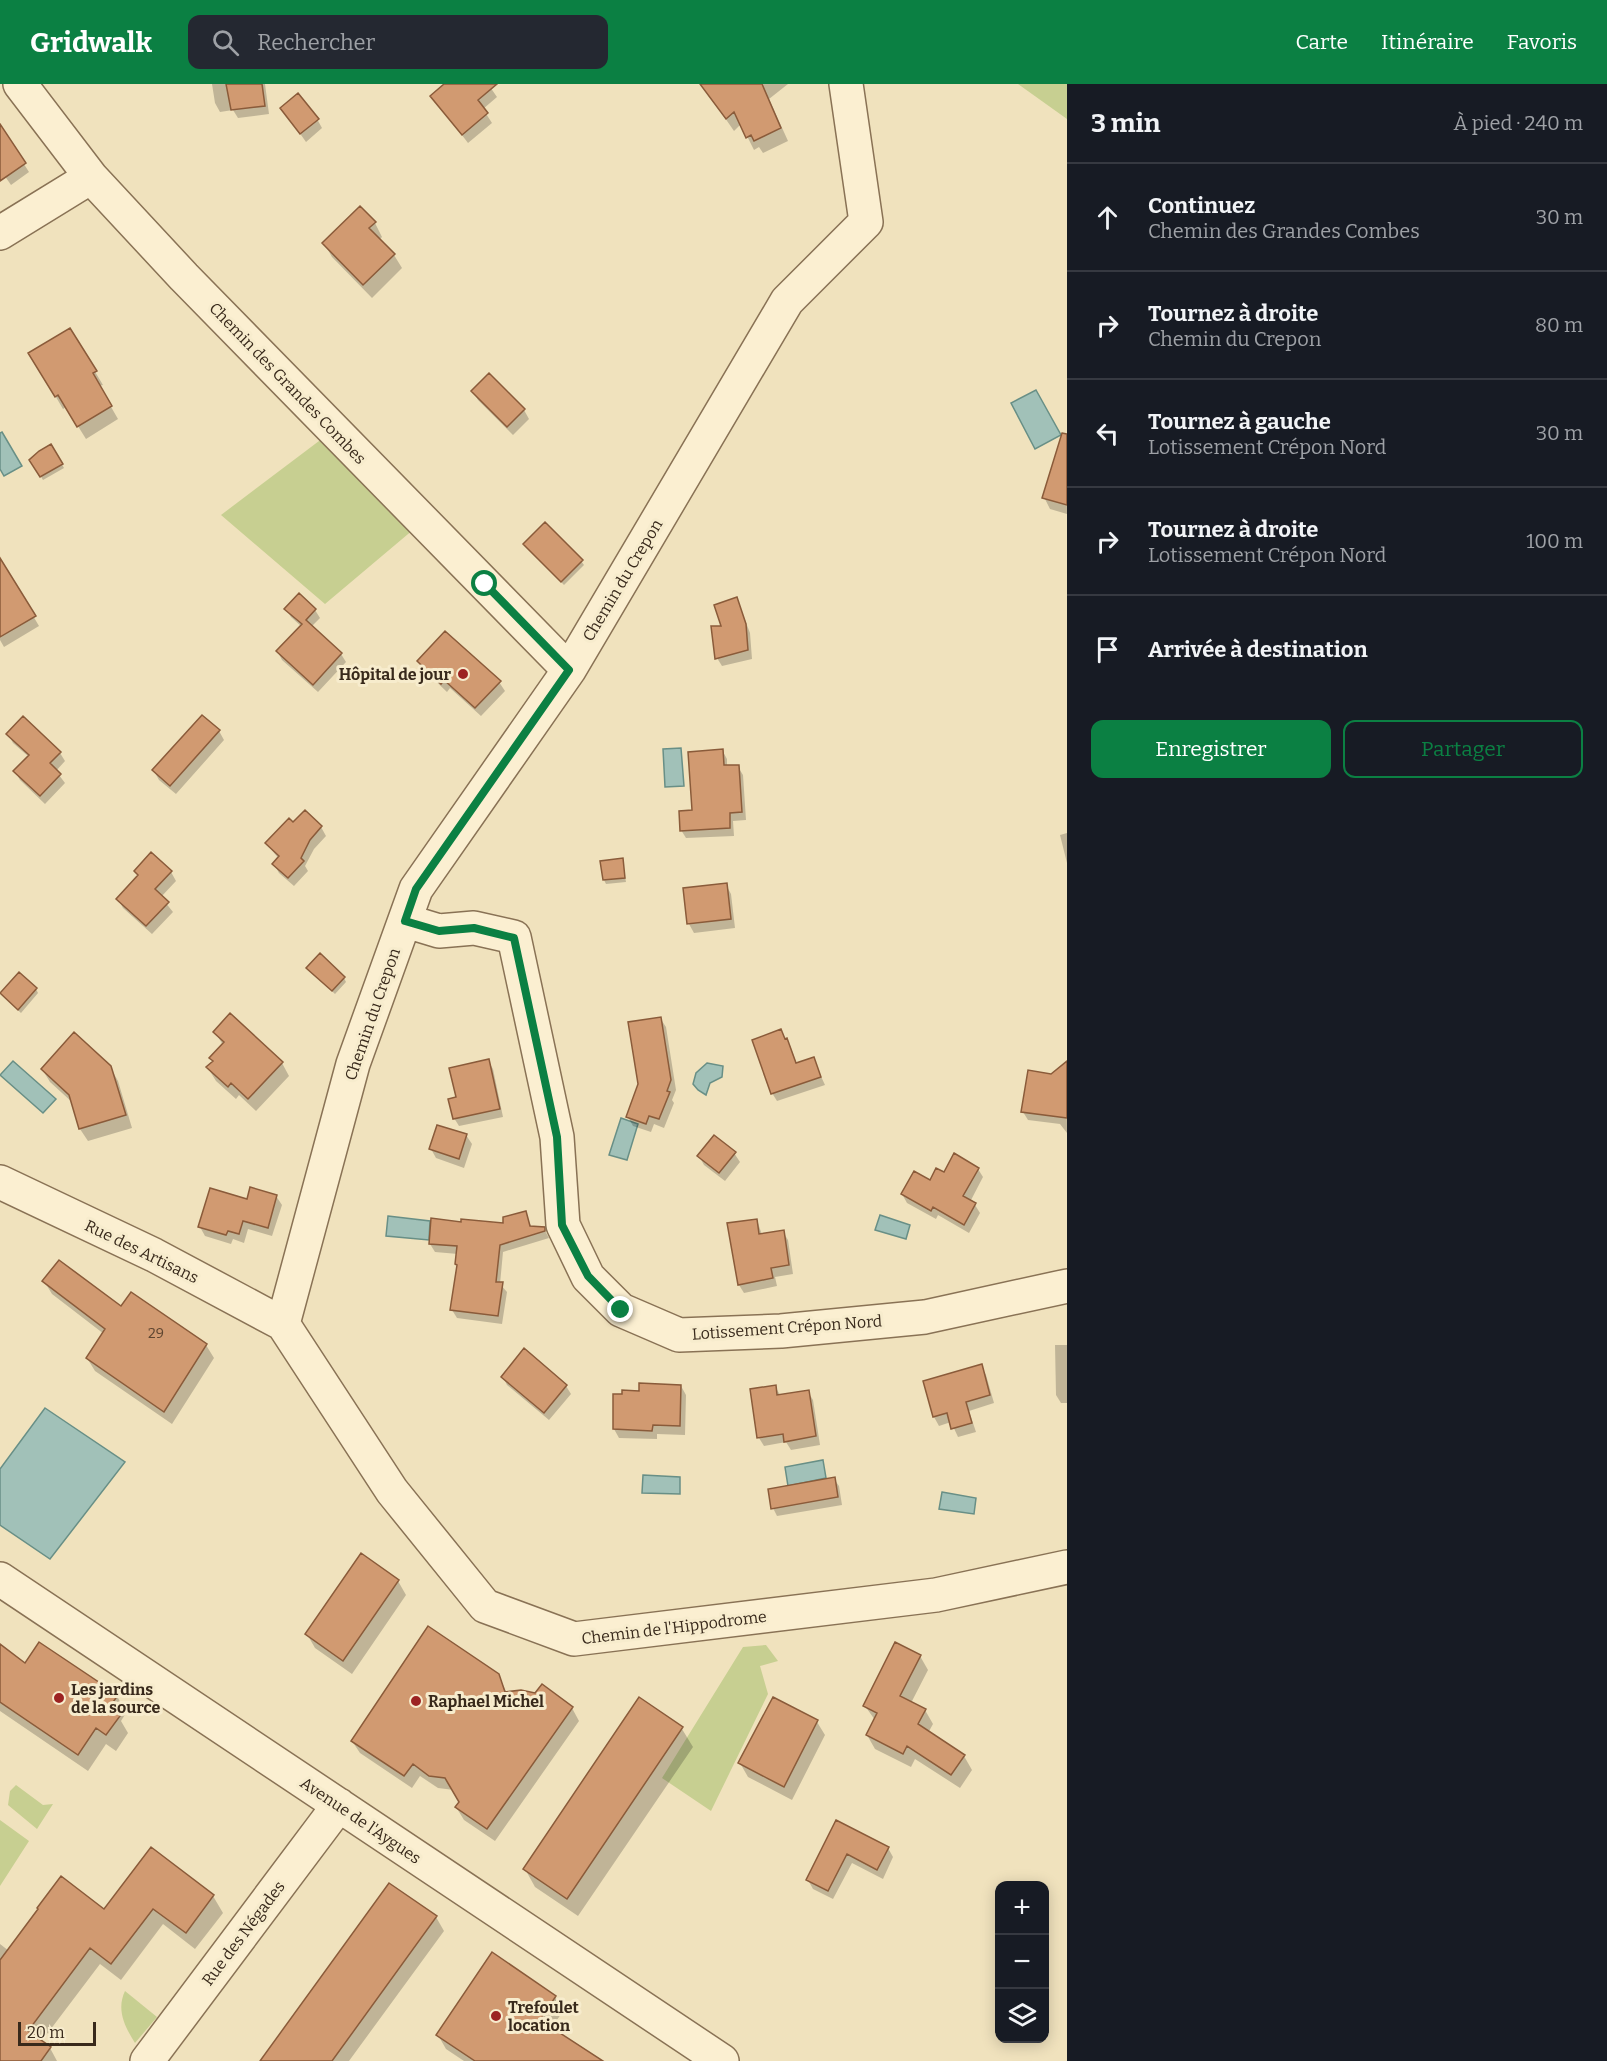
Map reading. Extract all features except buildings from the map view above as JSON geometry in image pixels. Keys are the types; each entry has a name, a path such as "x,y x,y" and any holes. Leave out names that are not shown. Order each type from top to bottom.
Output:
{"street":[{"name":"Chemin des Grandes Combes","path":"20,84 91,177 184,277 569,670"},
{"name":"Chemin du Crepon","path":"283,1324 353,1064 416,889 569,670 787,302 866,222 846,84"},
{"path":"0,233 91,177"},
{"name":"Lotissement Crépon Nord","path":"405,921 439,931 474,928 514,938 557,1137 562,1225 588,1276 621,1310 679,1335 770,1331 925,1317 1067,1286"},
{"name":"Rue des Artisans","path":"0,1182 154,1255 283,1324"},
{"name":"Chemin de l'Hippodrome","path":"283,1324 392,1491 485,1606 574,1639 936,1595 1067,1567"},
{"name":"Avenue de l'Aygues","path":"0,1579 722,2061"},
{"name":"Rue des Négades","path":"147,2061 339,1805"}],"green space":[{"path":"1018,84 1067,84 1067,119"},
{"path":"323,438 414,529 325,604 221,515"},
{"path":"766,1645 778,1661 760,1666 768,1694 711,1811 662,1778 743,1647"},
{"path":"16,1785 43,1805 53,1804 37,1829 8,1805 10,1791"},
{"path":"0,1820 29,1841 0,1886"},
{"path":"125,1991 157,2017 135,2043 125,2025 122,2012 122,1998"}],"water":[{"path":"1036,390 1061,435 1035,449 1011,403"},
{"path":"2,432 22,466 4,476 0,469 0,433"},
{"path":"681,748 684,786 665,787 663,749"},
{"path":"13,1061 56,1099 43,1113 0,1075"},
{"path":"707,1063 723,1066 722,1077 710,1083 706,1095 693,1084 696,1073"},
{"path":"621,1118 638,1124 627,1160 609,1155"},
{"path":"880,1215 910,1225 906,1239 875,1230"},
{"path":"388,1216 430,1221 429,1240 386,1236"},
{"path":"45,1408 125,1462 50,1559 0,1525 0,1469"},
{"path":"823,1460 826,1478 788,1486 785,1467"},
{"path":"643,1475 680,1477 680,1494 642,1493"},
{"path":"942,1492 976,1498 974,1514 939,1509"}],"place":[{"name":"Hôpital de jour","path":"463,674"},
{"name":"Les jardins de la source","path":"59,1698"},
{"name":"Raphael Michel","path":"416,1701"},
{"name":"Trefoulet location","path":"496,2016"}],"route":[{"path":"485,584 569,670 416,889 405,921 439,931 474,928 514,938 557,1137 562,1225 588,1276 621,1310"}]}
